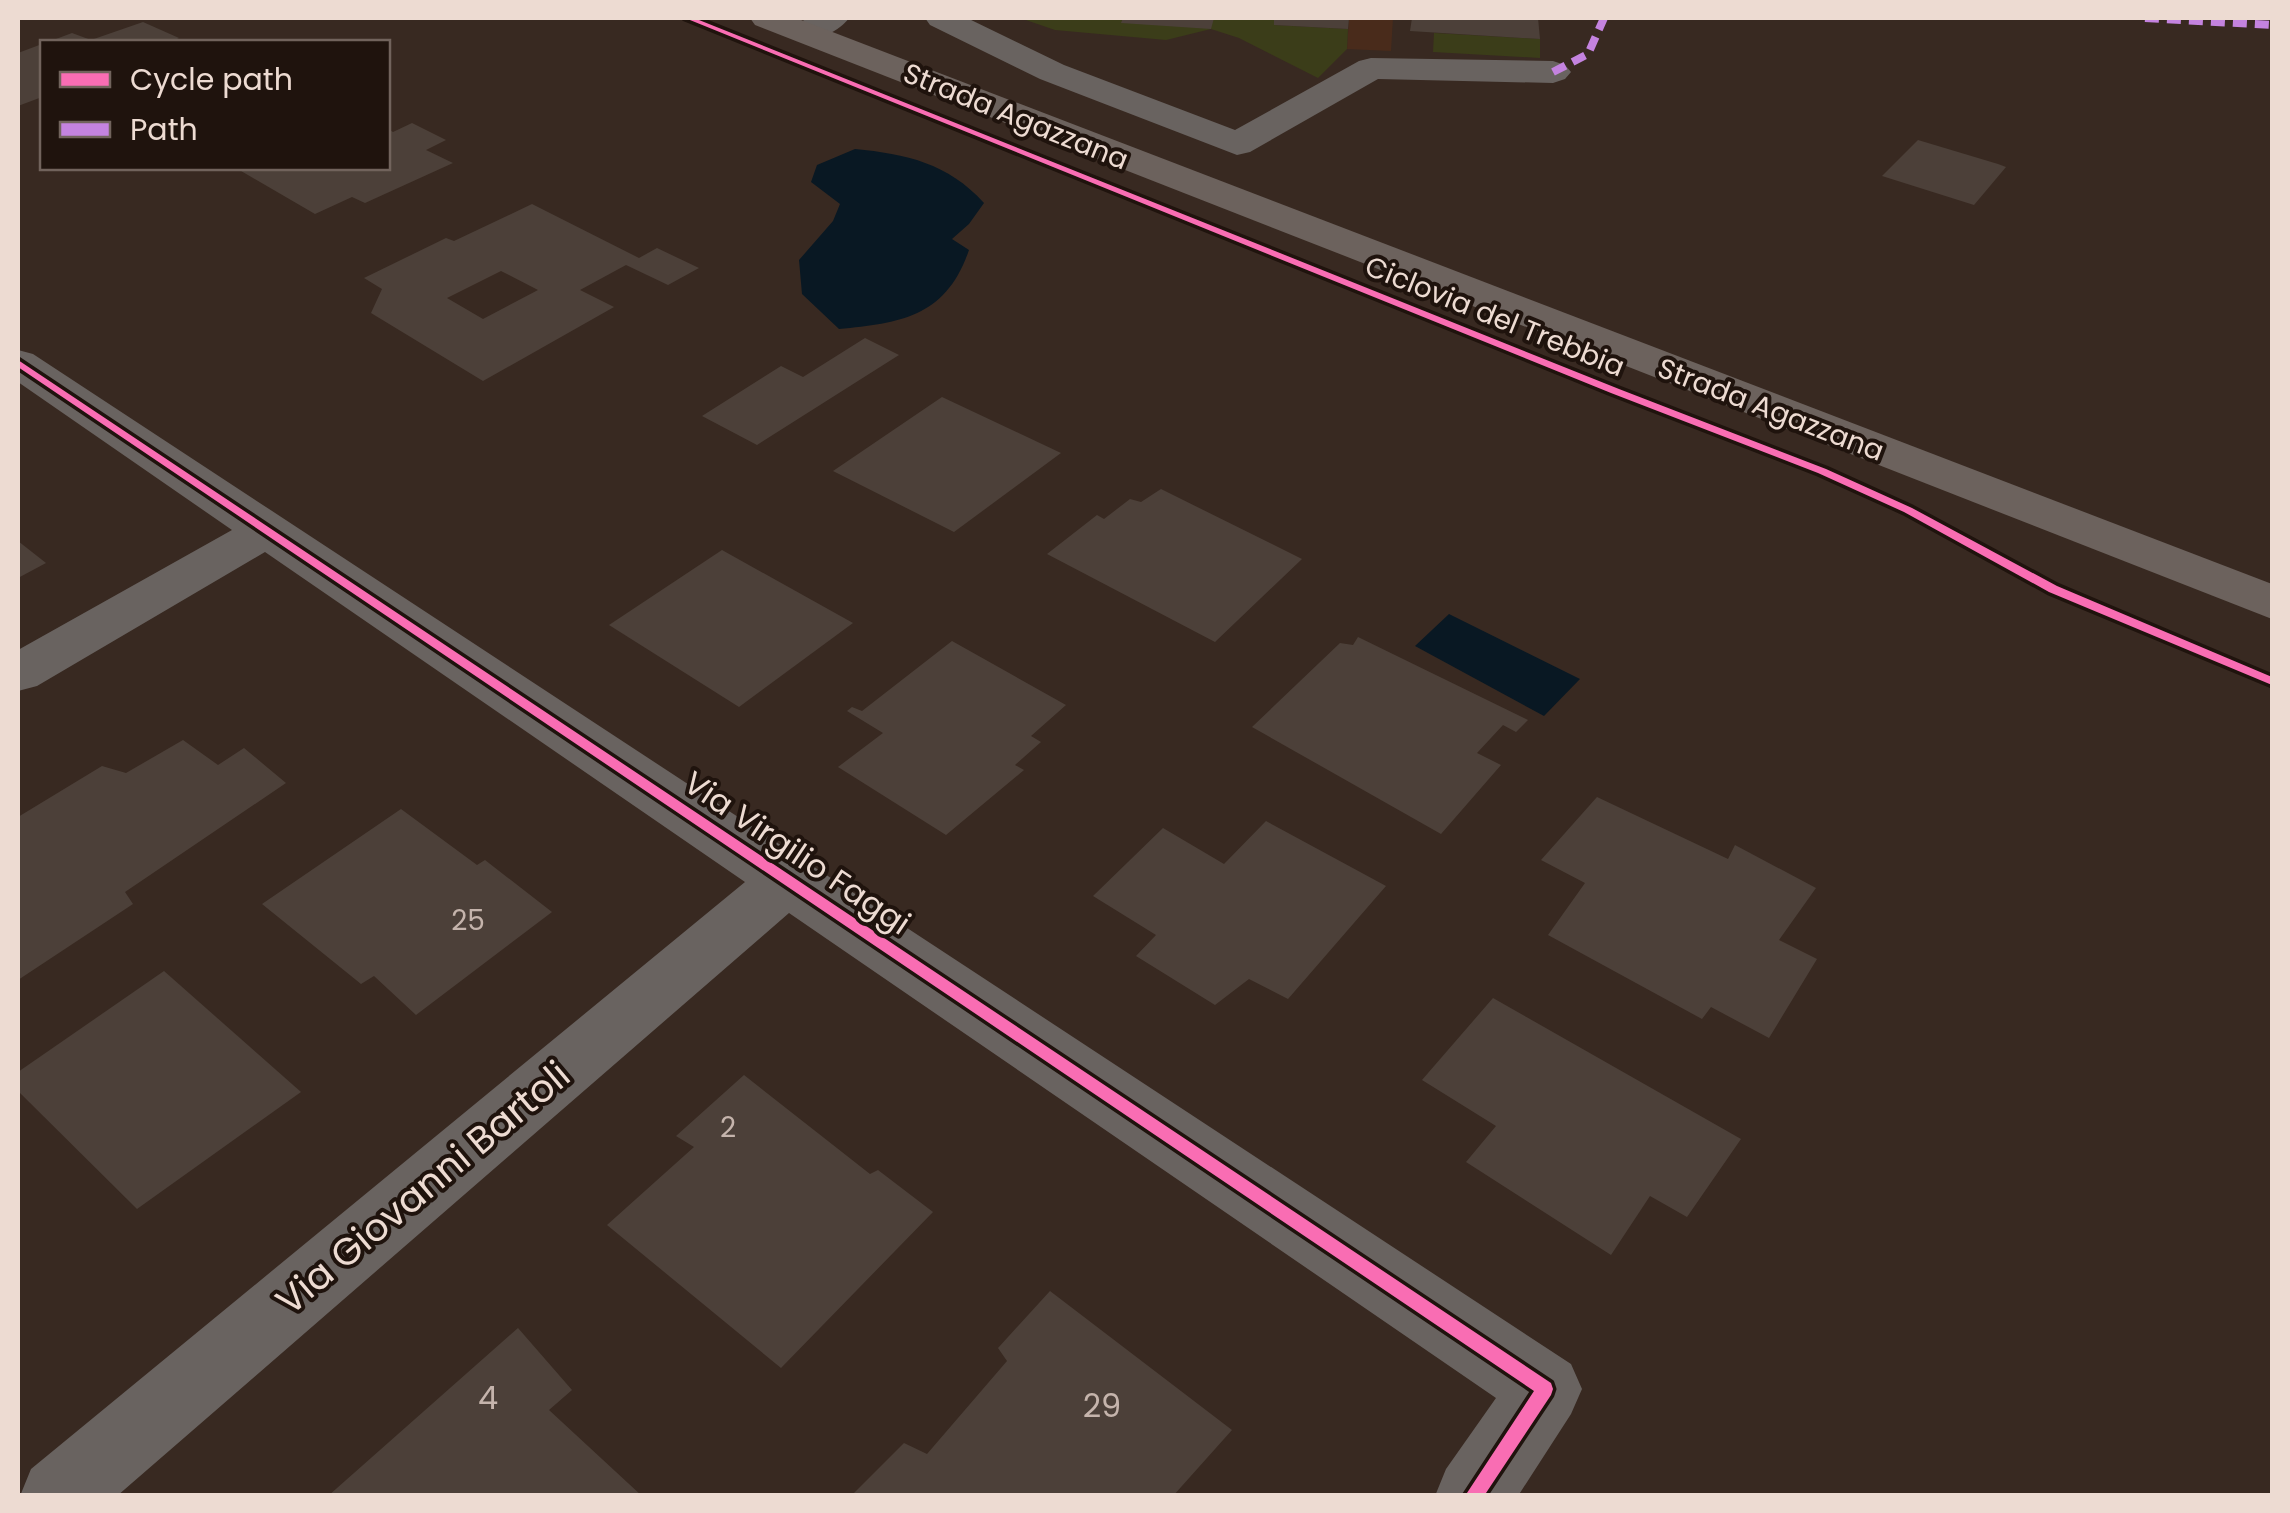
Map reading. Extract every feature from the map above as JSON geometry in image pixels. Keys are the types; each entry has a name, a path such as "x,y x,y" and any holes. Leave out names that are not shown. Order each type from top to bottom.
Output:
{"main road":[{"name":"Strada Agazzana","path":"801,22 2272,602"}],"street":[{"path":"942,18 1052,72 1236,144 1371,68 1553,72"},
{"name":"Via Virgilio Faggi","path":"18,363 1545,1390 1472,1496"},
{"path":"18,673 266,530"},
{"name":"Via Giovanni Bartoli","path":"58,1496 788,880"}],"shaded area":[{"path":"1349,18 1393,18 1391,51 1347,49"}],"green space":[{"path":"1020,18 1274,18 1274,25 1348,29 1347,49 1318,78 1239,38 1211,29 1166,40 1055,30"},
{"path":"1434,33 1540,39 1540,58 1433,52"}],"water":[{"path":"855,149 925,163 956,178 984,203 952,239 969,250 948,290 934,303 901,319 839,329 802,294 799,260 833,221 840,204 811,182 817,165"},
{"path":"1449,614 1580,679 1544,716 1415,646"}],"building":[{"path":"1123,18 1214,18 1211,29 1121,23"},
{"path":"1274,18 1349,18 1348,29 1274,25"},
{"path":"1412,18 1538,18 1540,39 1410,31"},
{"path":"143,22 179,38 175,40 91,40"},
{"path":"72,33 91,40 53,40"},
{"path":"40,45 40,98 18,106 18,53"},
{"path":"412,123 446,140 426,150 453,163 365,203 352,197 315,214 239,170 390,170 390,130"},
{"path":"1918,140 2006,167 1974,205 1882,176"},
{"path":"532,204 639,258 657,248 699,268 668,285 626,265 580,290 614,307 483,381 371,313 382,289 364,278 446,238 454,241","holes":["501,271 538,290 483,319 447,298"]},
{"path":"865,338 899,355 757,445 702,416 781,366 803,377"},
{"path":"942,397 1061,453 954,532 833,471"},
{"path":"1161,489 1302,559 1215,642 1047,554 1097,515 1104,519 1130,499 1141,502"},
{"path":"18,541 46,563 18,578"},
{"path":"722,550 853,623 739,707 609,625"},
{"path":"1358,637 1528,720 1516,732 1503,725 1477,753 1501,765 1441,834 1252,727 1340,643 1353,645"},
{"path":"952,641 1066,705 1031,736 1041,742 1015,765 1024,770 946,835 838,767 883,733 847,711 852,707 862,711"},
{"path":"183,740 218,765 244,748 286,783 125,892 133,904 18,980 18,817 102,766 126,773"},
{"path":"1597,797 1728,859 1735,845 1816,888 1779,940 1817,959 1769,1038 1711,1007 1702,1019 1548,935 1585,883 1541,860"},
{"path":"401,809 477,865 485,860 552,912 416,1015 374,976 361,984 262,904"},
{"path":"1266,821 1386,886 1288,999 1249,979 1215,1005 1136,956 1156,935 1093,896 1163,828 1224,864"},
{"path":"164,971 301,1092 137,1209 18,1091 18,1072"},
{"path":"1493,998 1741,1139 1687,1217 1650,1196 1611,1255 1466,1162 1496,1126 1422,1080"},
{"path":"744,1075 870,1174 878,1170 933,1212 781,1368 607,1225 694,1147 676,1136"},
{"path":"1050,1291 1232,1430 1173,1496 851,1496 904,1443 927,1454 1007,1361 998,1348"},
{"path":"518,1328 572,1390 549,1410 642,1496 328,1496"}],"marked path":[{"path":"1553,72 1588,54 1604,18"},
{"path":"2145,18 2272,25"}],"cycle path":[{"name":"Ciclovia del Trebbia","path":"689,18 1822,471 1908,510 2053,589 2272,681"},
{"path":"18,363 1545,1389 1473,1496"}]}
